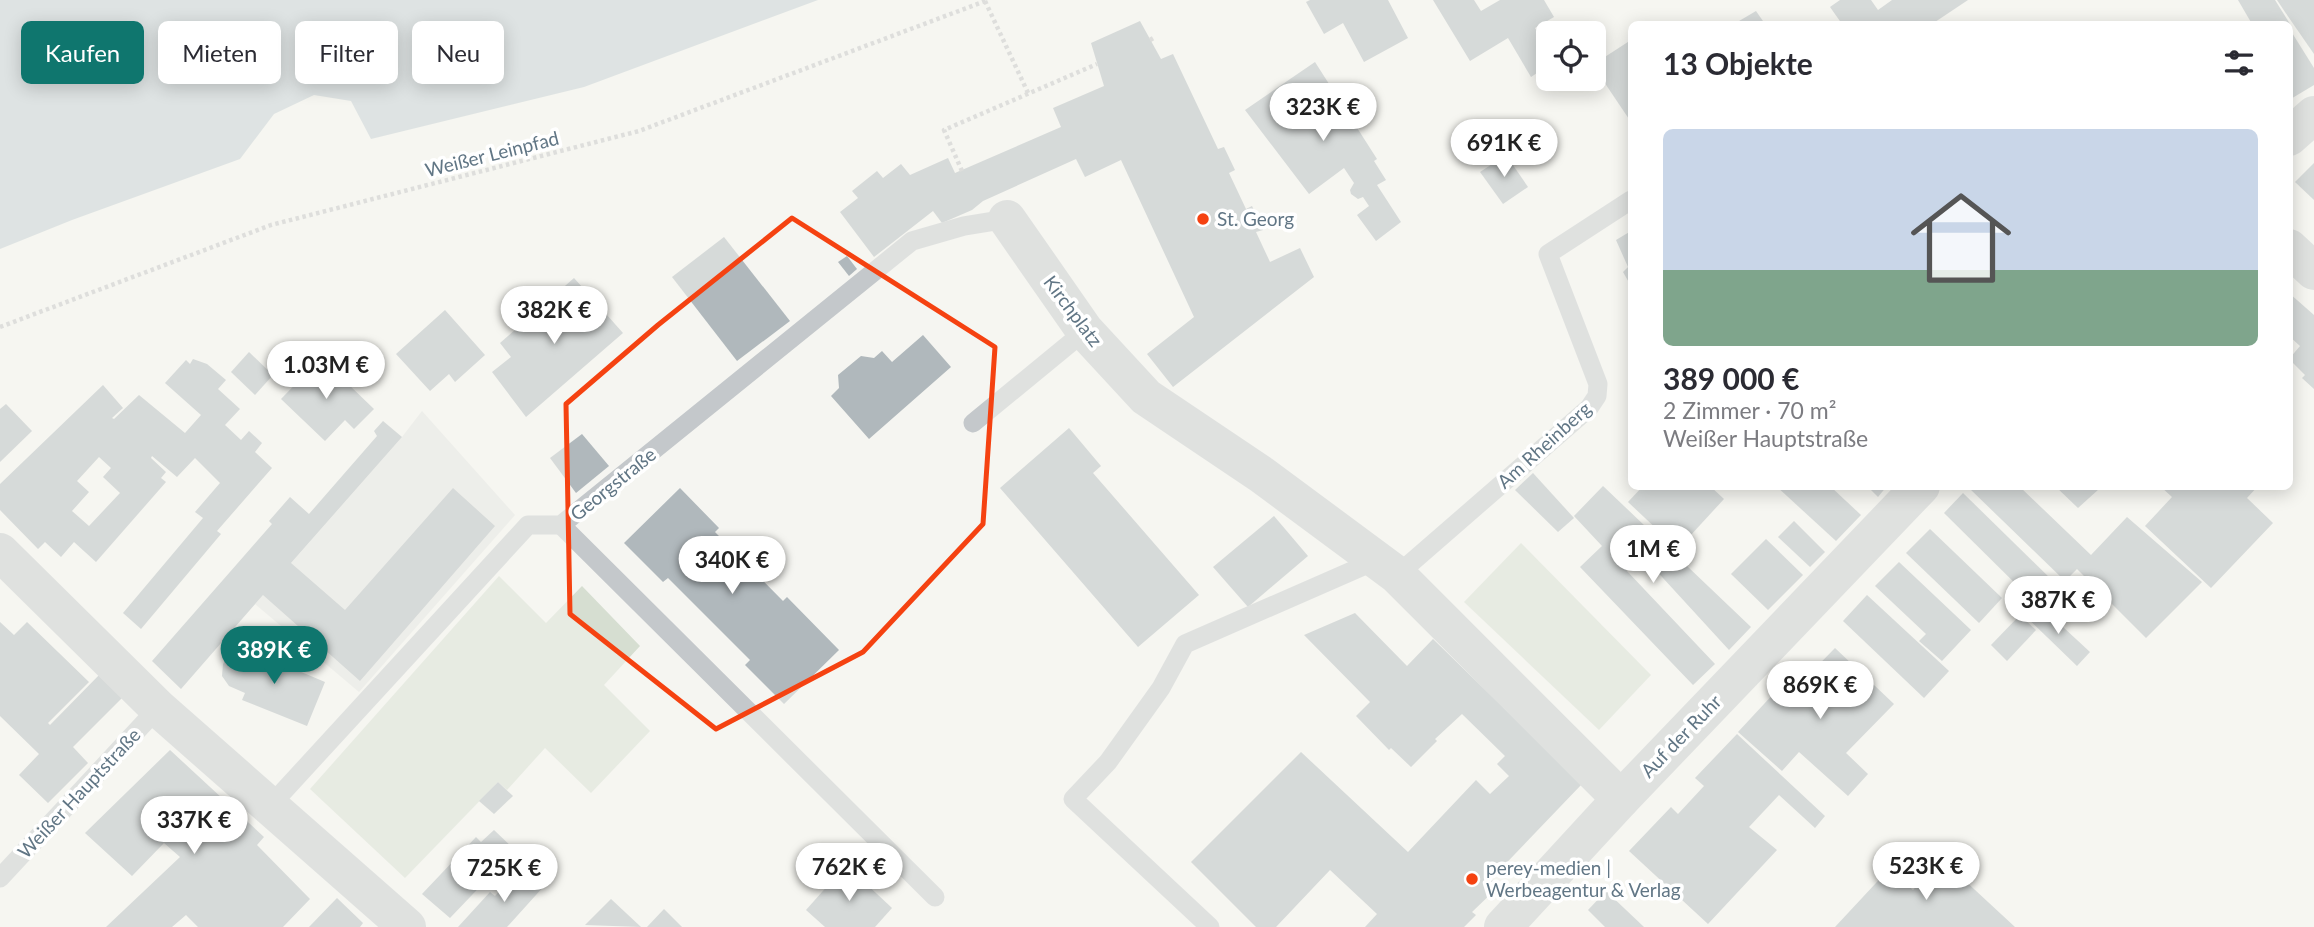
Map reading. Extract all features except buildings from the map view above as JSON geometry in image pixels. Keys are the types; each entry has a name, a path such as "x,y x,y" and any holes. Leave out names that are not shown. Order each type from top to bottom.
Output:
{"street":[{"path":"2293,133 2314,115"},
{"name":"Kirchplatz","path":"1007,219 1085,331 1146,397 1262,475 1387,568"},
{"path":"2293,252 2314,271"},
{"name":"Auf der Ruhr","path":"1503,927 1621,799 1917,490"},
{"path":"0,552 158,708 407,927"},
{"path":"1387,568 1621,799"}],"lane":[{"name":"Am Rheinberg","path":"1387,568 1589,408 1597,396 1598,384 1548,254 1628,202"},
{"name":"Georgstraße","path":"269,807 528,525 562,526 912,241 964,226 1007,219"},
{"path":"973,423 1085,331"},
{"path":"562,526 935,897"},
{"path":"1210,927 1073,799 1108,762 1161,688 1185,644 1387,568"},
{"name":"Weißer Hauptstraße","path":"0,877 158,708"}],"path":[{"path":"987,1 1029,95"},
{"name":"Weißer Leinpfad","path":"0,327 271,225 639,131 987,1"},
{"path":"962,170 944,130 1097,64"}],"highlighted area":[{"path":"792,218 995,347 983,524 863,652 716,729 570,614 566,404 658,325"}],"shaded area":[{"path":"0,0 818,0 584,87 371,139 351,101 314,95 274,114 240,159 0,249"},
{"path":"422,411 515,515 359,692 255,604"},
{"path":"1521,543 1651,675 1599,730 1464,602"},
{"path":"499,576 546,623 582,586 640,646 604,685 650,731 591,793 545,748 507,790 498,782 405,878 310,789"}],"place":[{"name":"St. Georg","path":"1203,219"},
{"name":"perey-medien | Werbeagentur & Verlag","path":"1472,879"}]}
